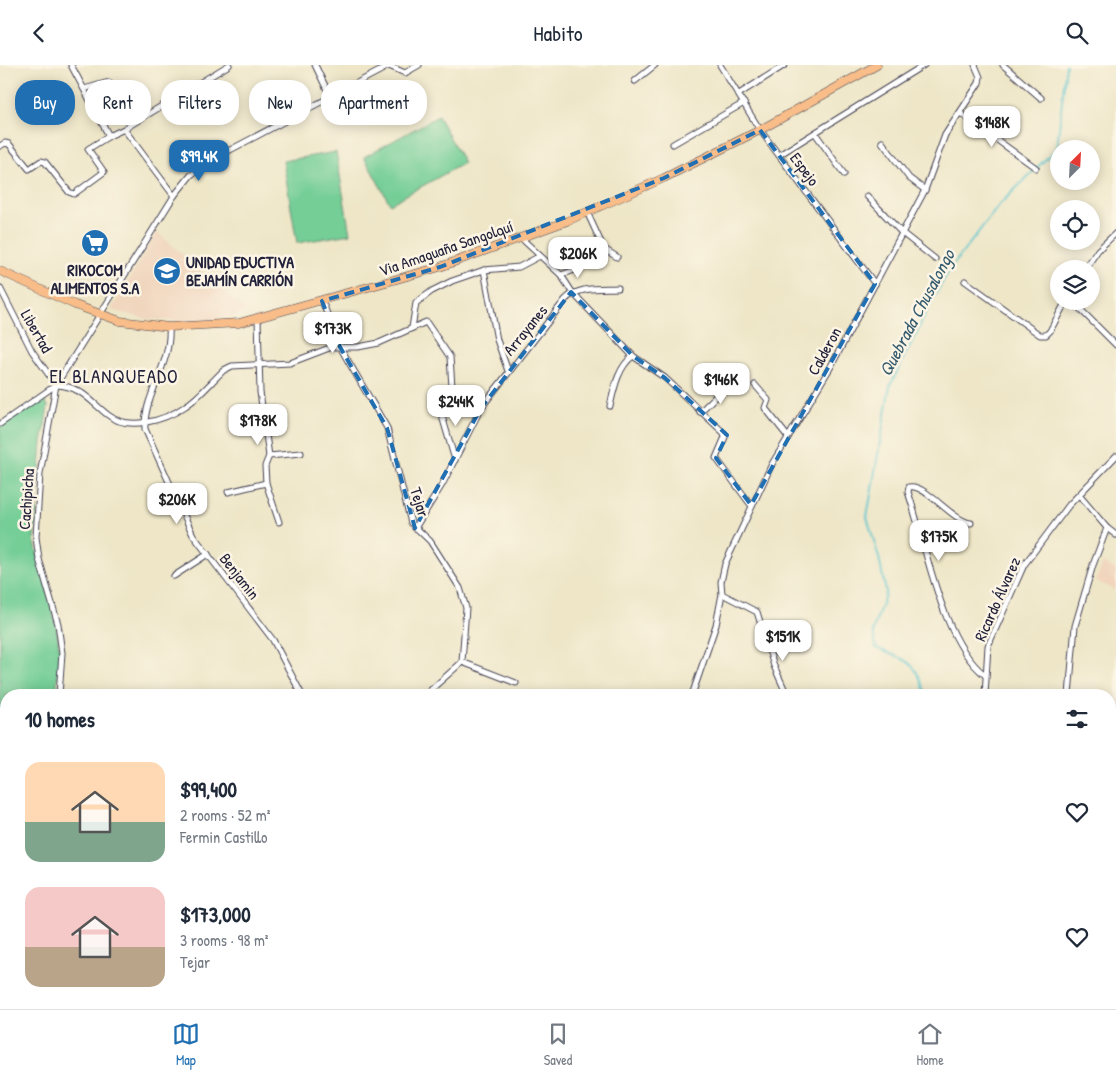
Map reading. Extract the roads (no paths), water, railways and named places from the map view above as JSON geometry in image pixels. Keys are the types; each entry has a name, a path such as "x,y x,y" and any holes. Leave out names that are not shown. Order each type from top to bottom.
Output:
{"highway":[{"name":"Via Amaguaña Sangolquí","path":"0,271 99,315 128,323 169,327 205,327 239,323 440,267 587,212 760,130 877,65"}],"street":[{"path":"71,65 109,136"},
{"path":"0,146 5,143 9,144 28,169 41,161 45,162 69,192 74,194 104,172 88,149 229,65"},
{"path":"315,65 322,80"},
{"path":"400,65 405,73"},
{"path":"405,73 419,65"},
{"path":"635,81 655,65"},
{"name":"Espejo","path":"720,65 760,130 875,284"},
{"path":"739,94 785,65"},
{"path":"779,155 924,65"},
{"name":"Calderon","path":"694,689 716,625 725,564 752,505 788,437 830,368 924,190 943,140 979,83 980,77 974,65"},
{"path":"1003,65 1040,98"},
{"path":"390,66 405,73"},
{"name":"Cachipicha","path":"362,80 390,66"},
{"name":"Cachipicha","path":"59,689 62,653 58,624 39,559 36,537 41,465 56,385 174,196 186,180 206,163 321,101"},
{"path":"673,144 744,103"},
{"path":"960,113 1036,168"},
{"path":"124,129 174,196"},
{"path":"815,133 844,174"},
{"path":"882,143 909,178 924,190"},
{"path":"867,196 901,232 935,259"},
{"path":"587,212 604,249 617,257"},
{"path":"1091,260 1098,250 1116,233"},
{"path":"521,237 561,275 572,292 633,356 665,378 725,434 716,458 752,505"},
{"path":"412,328 415,306 418,301 452,281 484,270 515,268 540,256"},
{"path":"561,275 588,265"},
{"path":"484,270 497,340 508,371"},
{"path":"965,281 1040,335 1046,335 1050,331 1061,310"},
{"name":"Libertad","path":"0,288 32,351 56,385"},
{"path":"572,292 618,288"},
{"name":"Arrayanes","path":"415,528 455,460 481,409 508,371 572,292"},
{"name":"Tejar","path":"322,301 340,347 387,428 406,508 415,528 430,541 460,588 466,608 462,661"},
{"path":"1081,310 1116,345"},
{"path":"258,318 260,392 269,456 265,466 266,483 280,522"},
{"path":"0,424 56,385 80,390 117,422 126,424 145,422 184,408 224,370 242,365 290,363 327,348 358,347 379,343 422,323 429,324 450,357 452,387 481,409"},
{"path":"145,422 170,341 169,327"},
{"path":"610,406 620,372 627,360 633,356"},
{"path":"700,412 722,390 732,384"},
{"path":"755,385 768,399 765,408 788,437"},
{"path":"437,399 455,460"},
{"name":"Benjamin","path":"145,422 156,455 193,535 273,639 299,689"},
{"path":"269,456 302,453"},
{"name":"Ricardo Álvarez","path":"984,689 988,646 1024,565 1064,511 1116,456"},
{"path":"228,492 266,483"},
{"path":"971,523 961,519 919,489 909,487 908,492 944,610 960,642 985,675"},
{"path":"1079,495 1107,528 1116,535"},
{"path":"1070,689 1075,626 1092,565 1107,528"},
{"path":"174,576 208,554"},
{"path":"722,594 753,609 759,617 774,666 784,689"},
{"path":"432,689 462,661 516,683"}],"waterway":[{"name":"Quebrada Chusalongo","path":"924,689 914,668 909,663 876,648 873,630 886,592 879,558 867,517 890,386 950,269 1000,204 1057,148 1066,65"}],"place":[{"name":"RIKOCOM ALIMENTOS S.A","path":"95,243"},
{"name":"UNIDAD EDUCTIVA BEJAMÍN CARRIÓN","path":"167,271"}],"district":[{"name":"EL BLANQUEADO","path":"114,376"}]}
